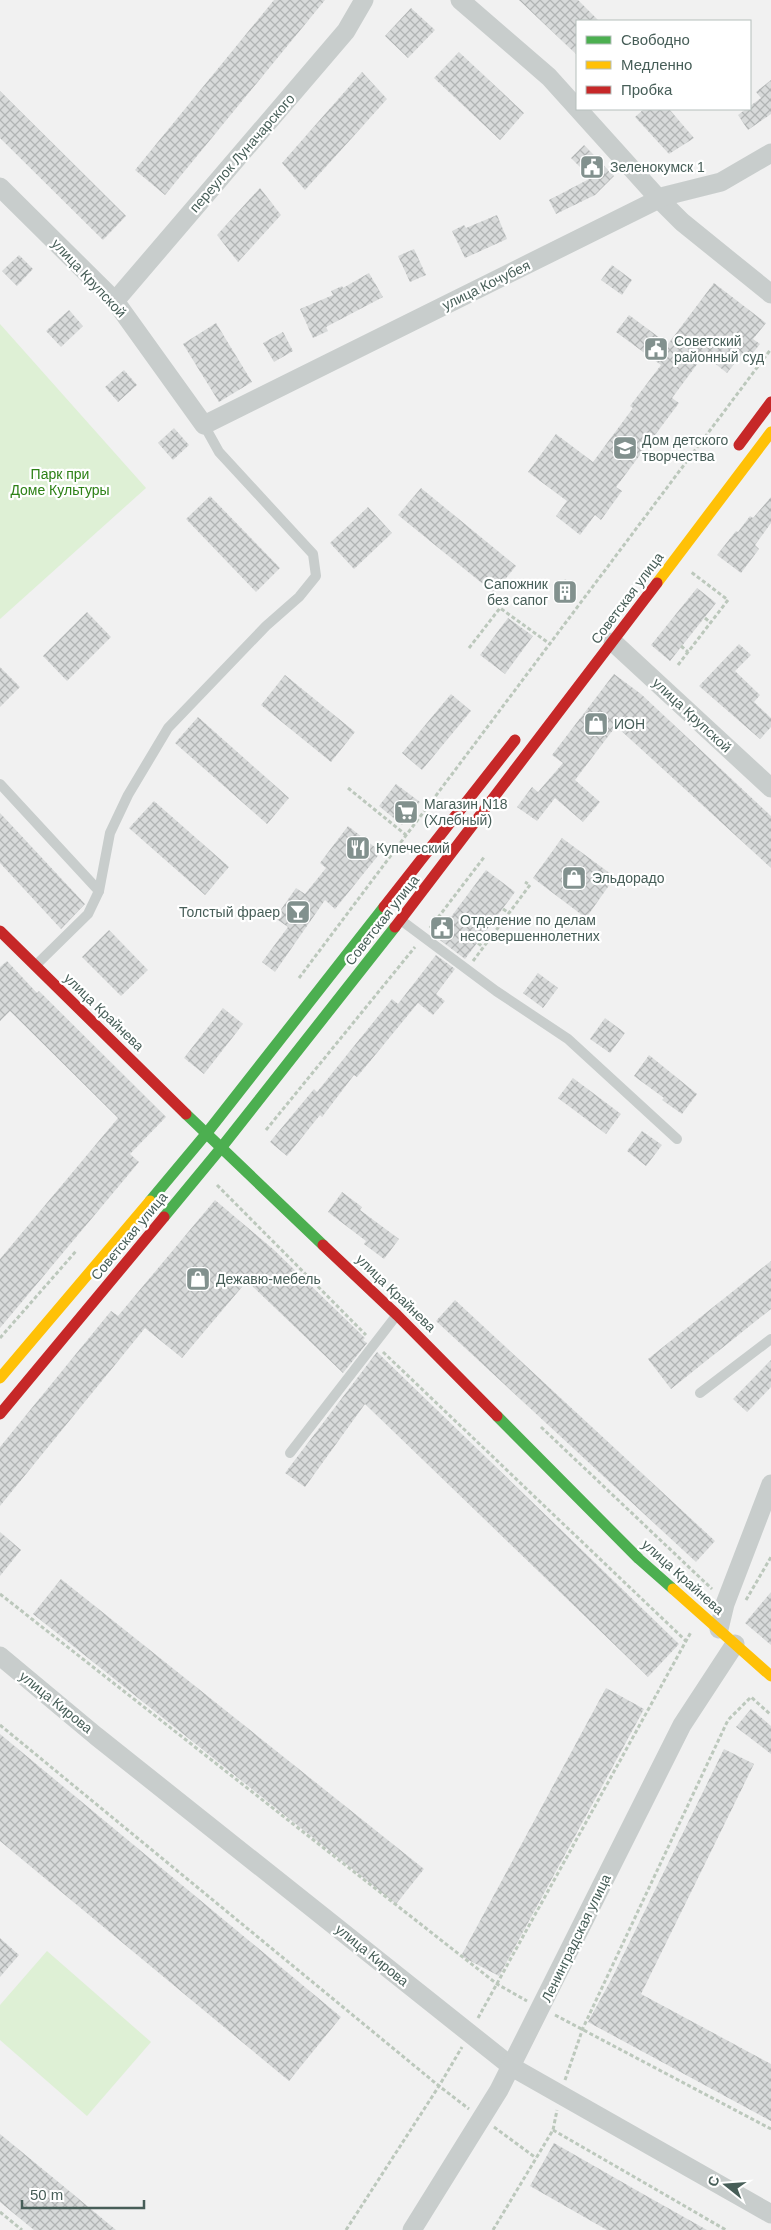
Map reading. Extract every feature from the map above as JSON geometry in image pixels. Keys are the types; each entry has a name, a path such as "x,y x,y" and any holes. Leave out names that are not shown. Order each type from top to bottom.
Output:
{"street":[{"name":"переулок Луначарского","path":"115,301 346,31 364,0"},
{"path":"460,0 549,78 576,108"},
{"path":"578,110 682,222 771,294"},
{"name":"улица Кочубея","path":"204,425 659,199 721,182 771,153"},
{"name":"улица Крупской","path":"0,187 115,301 204,425"},
{"path":"730,457 771,402"},
{"name":"Советская улица","path":"0,1414 221,1148 401,920 771,432"},
{"name":"улица Крупской","path":"612,642 771,788"},
{"name":"Советская улица","path":"0,1378 206,1134 522,730"},
{"name":"улица Крайнева","path":"0,931 206,1134 397,1315 639,1559 719,1629 731,1650 771,1676"},
{"path":"719,1629 727,1599 771,1484"},
{"name":"Ленинградская улица","path":"412,2230 512,2067 682,1724 731,1650"},
{"name":"улица Кирова","path":"0,1656 96,1736 512,2067 771,2214"}],"lane":[{"path":"35,966 88,914 99,891 110,833 128,795 168,728 266,626 299,597 316,576 313,554 219,452 204,425"},
{"path":"0,784 99,891"},
{"path":"401,920 467,969 568,1039 677,1139"},
{"path":"290,1453 397,1315"},
{"path":"700,1393 771,1339"}],"path":[{"path":"296,982 771,350"},
{"path":"678,665 728,600 689,570"},
{"path":"469,648 500,608 550,644"},
{"path":"704,618 711,623"},
{"path":"682,646 688,652"},
{"path":"348,788 406,835"},
{"path":"262,1134 424,937 485,856"},
{"path":"467,969 530,885 525,882"},
{"path":"503,909 509,913"},
{"path":"478,943 484,947"},
{"path":"202,1171 375,1344 686,1641"},
{"path":"744,1604 771,1557"},
{"path":"0,1594 497,1984 771,2129"},
{"path":"346,2230 440,2086 701,1614"},
{"path":"493,2230 553,2130 561,2094 583,2028 728,1720 751,1697 771,1715"},
{"path":"0,1725 440,2086 536,2158"},
{"path":"553,2130 726,2230"},
{"path":"0,2212 22,2230"}],"green space":[{"name":"Парк при Доме Культуры","path":"0,324 146,488 0,619"},
{"path":"47,1951 151,2042 87,2116 0,2040 0,2005"}],"building":[{"path":"274,0 325,0 165,195 135,170"},
{"path":"519,0 578,0 598,20 576,20 576,54"},
{"path":"411,8 435,30 408,58 385,36"},
{"path":"459,52 524,113 500,140 434,78"},
{"path":"362,72 387,99 305,190 282,163"},
{"path":"771,80 771,114 748,130 738,115 745,110 751,110 751,105 761,98 756,92"},
{"path":"0,91 126,216 103,240 0,138"},
{"path":"643,110 670,110 694,138 669,154 635,117"},
{"path":"584,145 614,176 595,195 556,214 549,200 591,178 571,158"},
{"path":"260,188 281,215 238,262 217,235"},
{"path":"497,215 507,239 465,258 452,231 464,225 466,228"},
{"path":"414,249 426,275 410,282 398,256"},
{"path":"19,255 33,269 17,286 2,271"},
{"path":"612,265 632,280 622,295 601,280"},
{"path":"369,273 383,297 326,327 328,331 313,338 300,309 333,295 331,291 342,286 343,288"},
{"path":"714,283 766,323 753,339 760,344 748,359 742,354 727,373 704,355 672,398 679,403 616,487 622,491 601,520 595,515 580,535 556,516 567,501 528,472 556,434 593,462 633,408 630,406 661,365 616,332 629,315 668,344"},
{"path":"69,310 83,326 61,347 46,331"},
{"path":"216,323 252,382 219,402 183,344"},
{"path":"283,332 293,351 274,362 263,343"},
{"path":"124,370 137,385 118,402 105,387"},
{"path":"174,428 189,445 173,460 158,443"},
{"path":"421,488 516,566 494,593 398,515"},
{"path":"210,496 280,568 256,592 186,519"},
{"path":"771,497 771,523 755,545 759,549 741,573 717,555 736,531 738,532 750,516 753,518"},
{"path":"368,507 392,533 354,569 330,543"},
{"name":"Сапожник без сапог","path":"565,579 576,586 564,604 554,597"},
{"path":"697,588 716,603 670,661 651,645"},
{"path":"87,612 111,637 67,681 43,656"},
{"path":"508,618 533,636 505,674 480,655"},
{"path":"739,644 751,655 735,671 760,695 754,702 771,718 771,727 760,739 699,686"},
{"path":"0,667 20,687 0,707"},
{"path":"614,674 641,694 771,816 771,868 616,726 575,780 600,802 583,822 555,798 537,821 517,807 532,787 538,792 563,763 552,755"},
{"path":"285,675 355,732 331,762 261,705"},
{"path":"451,694 471,711 422,770 402,753"},
{"path":"198,717 289,798 267,824 175,743"},
{"path":"396,784 420,802 402,825 379,806"},
{"path":"154,801 229,867 205,895 129,828"},
{"path":"0,813 85,904 61,929 0,863"},
{"path":"348,826 381,852 335,909 325,900 275,972 262,962 288,927 275,918 296,888 305,894 326,868 320,863"},
{"name":"Эльдорадо","path":"562,838 615,877 586,918 533,878"},
{"path":"486,870 515,892 465,959 436,937"},
{"path":"109,930 148,970 121,996 82,957"},
{"path":"436,955 455,969 436,994 445,1001 433,1015 418,1003 357,1077 354,1075 322,1117 320,1115 287,1156 270,1142 314,1089 317,1092 392,999 398,1004"},
{"path":"7,961 37,993 39,991 166,1117 130,1154 139,1162 0,1328 0,1259 118,1118 10,1011 0,1021 0,967"},
{"path":"538,973 558,988 543,1008 523,993"},
{"path":"223,1008 243,1024 204,1074 184,1058"},
{"path":"605,1018 625,1033 610,1053 590,1039"},
{"path":"649,1055 697,1094 682,1114 634,1076"},
{"path":"573,1078 621,1114 606,1134 558,1098"},
{"path":"642,1131 662,1145 646,1166 627,1151"},
{"path":"342,1192 362,1207 360,1210 399,1239 384,1259 364,1244 366,1241 328,1212"},
{"path":"215,1200 273,1249 365,1338 363,1340 367,1343 343,1373 247,1281 182,1358 145,1328 0,1506 0,1447 111,1311 118,1316"},
{"path":"771,1261 771,1309 671,1389 648,1359"},
{"path":"455,1300 715,1541 696,1562 436,1321"},
{"path":"377,1352 679,1644 648,1677 365,1404 305,1487 285,1473"},
{"path":"771,1360 771,1387 747,1412 733,1399"},
{"path":"0,1532 21,1550 0,1576"},
{"path":"61,1579 424,1869 396,1904 33,1614"},
{"path":"771,1592 771,1645 745,1623"},
{"path":"606,1688 644,1709 499,1976 461,1956"},
{"path":"751,1709 771,1726 771,1754 736,1727"},
{"path":"0,1734 341,2017 289,2081 0,1841"},
{"path":"724,1749 754,1764 641,1994 771,2064 771,2121 588,2022 612,1978"},
{"path":"0,1938 19,1955 0,1977"},
{"path":"0,2134 116,2230 34,2230 0,2202"},
{"path":"554,2143 707,2230 607,2230 530,2186"}],"traffic: fast":[{"path":"150,1201 206,1134 384,907"},
{"path":"164,1217 221,1148 395,927"},
{"path":"186,1114 323,1245"},
{"path":"497,1416 639,1559 673,1589"}],"traffic: slow":[{"path":"657,583 771,432"},
{"path":"0,1378 150,1201"},
{"path":"673,1589 771,1676"}],"traffic: jam":[{"path":"739,445 771,402"},
{"path":"395,927 657,583"},
{"path":"384,907 515,740"},
{"path":"0,931 186,1114"},
{"path":"0,1414 164,1217"},
{"path":"323,1245 397,1315 497,1416"}],"place":[{"name":"Зеленокумск 1","path":"592,167"},
{"name":"Советский районный суд","path":"656,349"},
{"name":"Дом детского творчества","path":"625,448"},
{"name":"Сапожник без сапог","path":"565,592"},
{"name":"ИОН","path":"596,724"},
{"name":"Магазин N18 (Хлебный)","path":"406,812"},
{"name":"Купеческий","path":"358,848"},
{"name":"Эльдорадо","path":"574,878"},
{"name":"Толстый фраер","path":"298,912"},
{"name":"Отделение по делам несовершеннолетних","path":"442,928"},
{"name":"Дежавю-мебель","path":"198,1279"}]}
